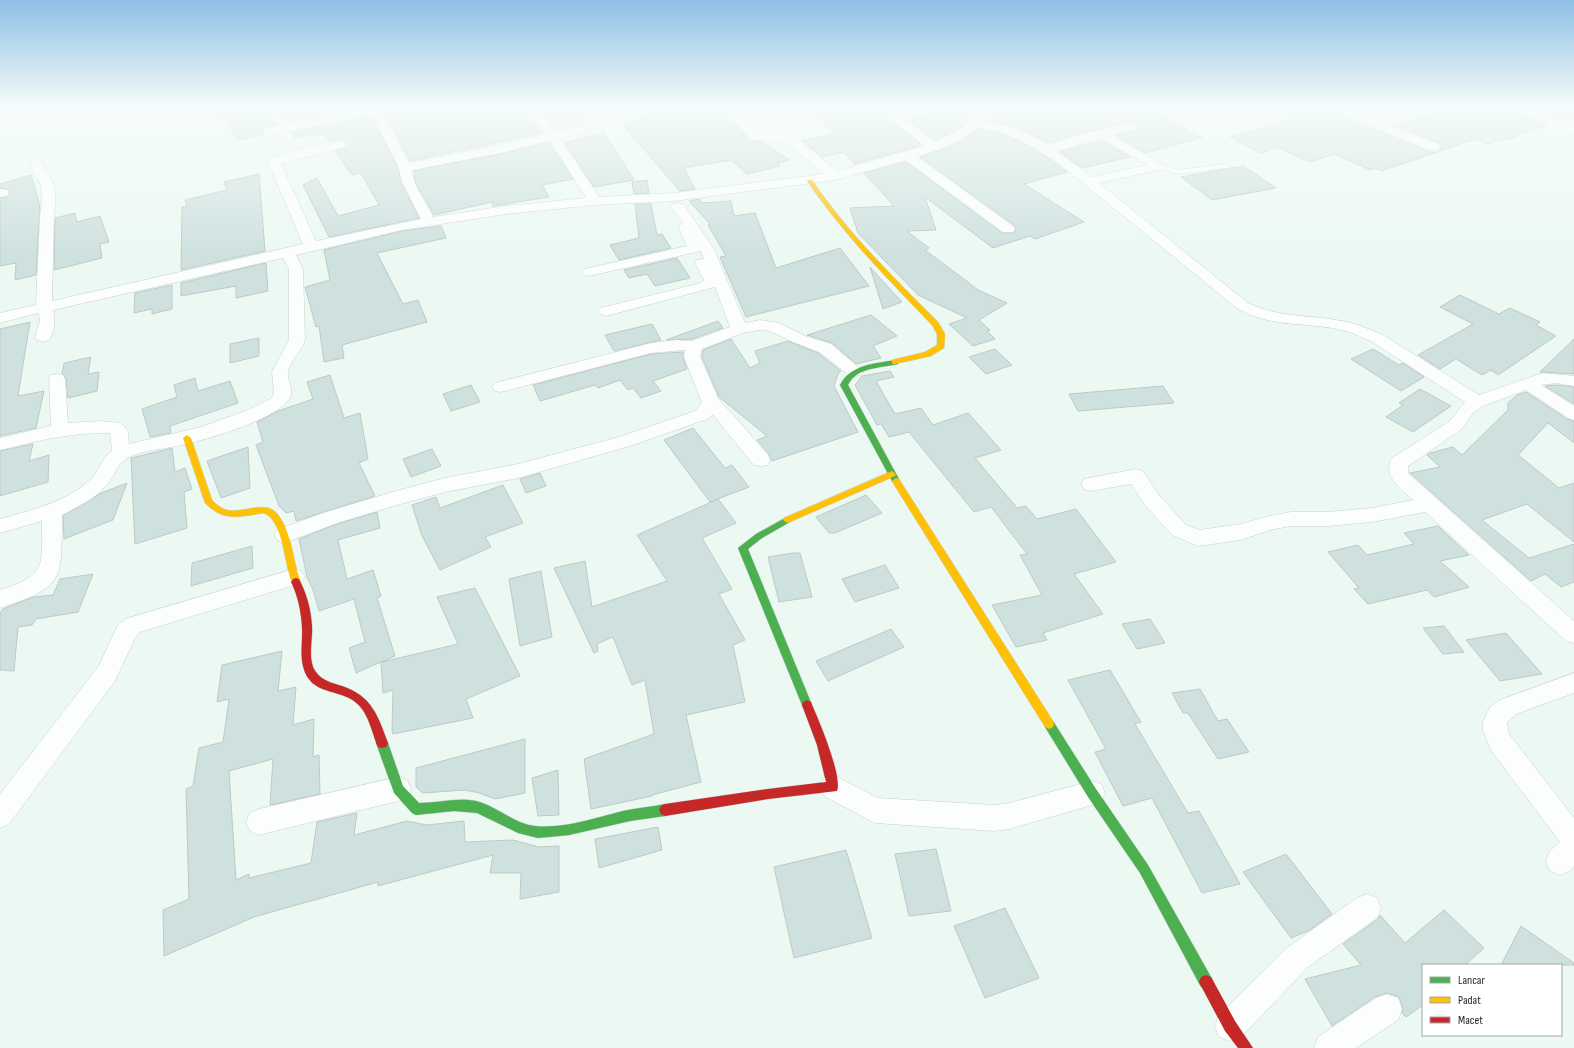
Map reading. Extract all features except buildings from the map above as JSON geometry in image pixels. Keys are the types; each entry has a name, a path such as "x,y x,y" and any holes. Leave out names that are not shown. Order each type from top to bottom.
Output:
{"street":[{"path":"287,157 274,162 311,246"},
{"path":"399,157 405,168 408,182 429,222"},
{"path":"405,168 456,157"},
{"path":"566,157 594,201"},
{"path":"812,157 835,176"},
{"path":"0,318 288,253 311,246 429,222 506,210 594,201 676,202 835,176 905,157"},
{"path":"909,157 1008,229"},
{"path":"1056,157 1089,181 1242,306 1268,316 1295,321 1348,327 1363,331 1378,338 1476,402"},
{"path":"1142,157 1158,166"},
{"path":"37,163 38,172 46,181 49,204 47,216 44,307 48,320 43,337"},
{"path":"1089,181 1158,166"},
{"path":"810,180 828,208 850,235 927,316 941,334 941,346 928,354 855,371 846,379 844,385 892,474 1092,793 1144,869 1238,1037 1298,957 1367,908"},
{"path":"606,311 711,284 711,280 695,249 676,202"},
{"path":"676,202 707,249 739,329"},
{"path":"589,272 695,249"},
{"path":"0,526 52,511 79,497 98,482 107,471 110,463 121,453 165,441 187,438 233,423 266,410 279,401 283,396 280,372 295,348 297,340 296,269 288,253"},
{"path":"501,387 651,348 676,345 694,346 739,329 760,325 773,326 799,339 825,348 855,371"},
{"path":"694,346 692,356 711,403 728,420 761,460"},
{"path":"1574,380 1548,377 1476,402 1467,409 1456,425 1399,464 1399,474 1404,481 1574,634"},
{"path":"57,379 60,431"},
{"path":"1528,384 1574,414"},
{"path":"284,535 330,518 396,498 445,485 518,471 624,442 701,415 708,409 711,403"},
{"path":"0,444 60,431 94,426 115,427 119,431 121,453"},
{"path":"187,438 208,501 213,510 224,514 267,510 274,514 284,535 294,577 304,605 307,627 306,653 310,674 317,682 345,690 357,696 365,705 372,719 398,789 416,809 434,809 463,805 478,807 516,826 537,832 571,829 622,817 760,796 833,787 875,810 995,818 1009,816 1092,793"},
{"path":"833,787 830,768 822,743 743,548 761,534 808,510 892,474"},
{"path":"1091,484 1136,476 1151,499 1179,530 1198,538 1241,532 1269,523 1291,519 1327,519 1372,516 1428,504"},
{"path":"0,599 31,588 44,580 50,569 52,511"},
{"path":"0,815 107,674 126,632 133,625 294,577"},
{"path":"1574,683 1508,707 1499,713 1494,721 1494,730 1500,742 1574,839"},
{"path":"259,822 398,789"},
{"path":"1329,1048 1387,1009"}],"lane":[{"path":"1158,166 1177,172 1186,172 1227,166"}],"traffic: fast":[{"path":"895,362 858,370 847,379 844,385 896,481"},
{"path":"787,520 759,536 743,548 807,705"},
{"path":"1049,724 1092,793 1144,869 1206,982"},
{"path":"382,743 398,789 416,809 454,805 477,807 522,829 538,832 569,829 630,815 665,810"}],"traffic: slow":[{"path":"810,181 823,201 853,238 935,324 941,334 941,346 928,354 895,362"},
{"path":"187,438 208,501 216,509 225,513 234,514 263,510 270,512 275,517 285,536 292,572 296,582"},
{"path":"787,520 892,474"},
{"path":"896,481 1049,724"}],"traffic: jam":[{"path":"296,582 306,614 306,649 309,670 316,680 321,683 352,694 363,702 373,719 382,743"},
{"path":"665,810 768,794 833,787 822,745 807,705"},
{"path":"1206,982 1230,1026 1246,1048"}]}
